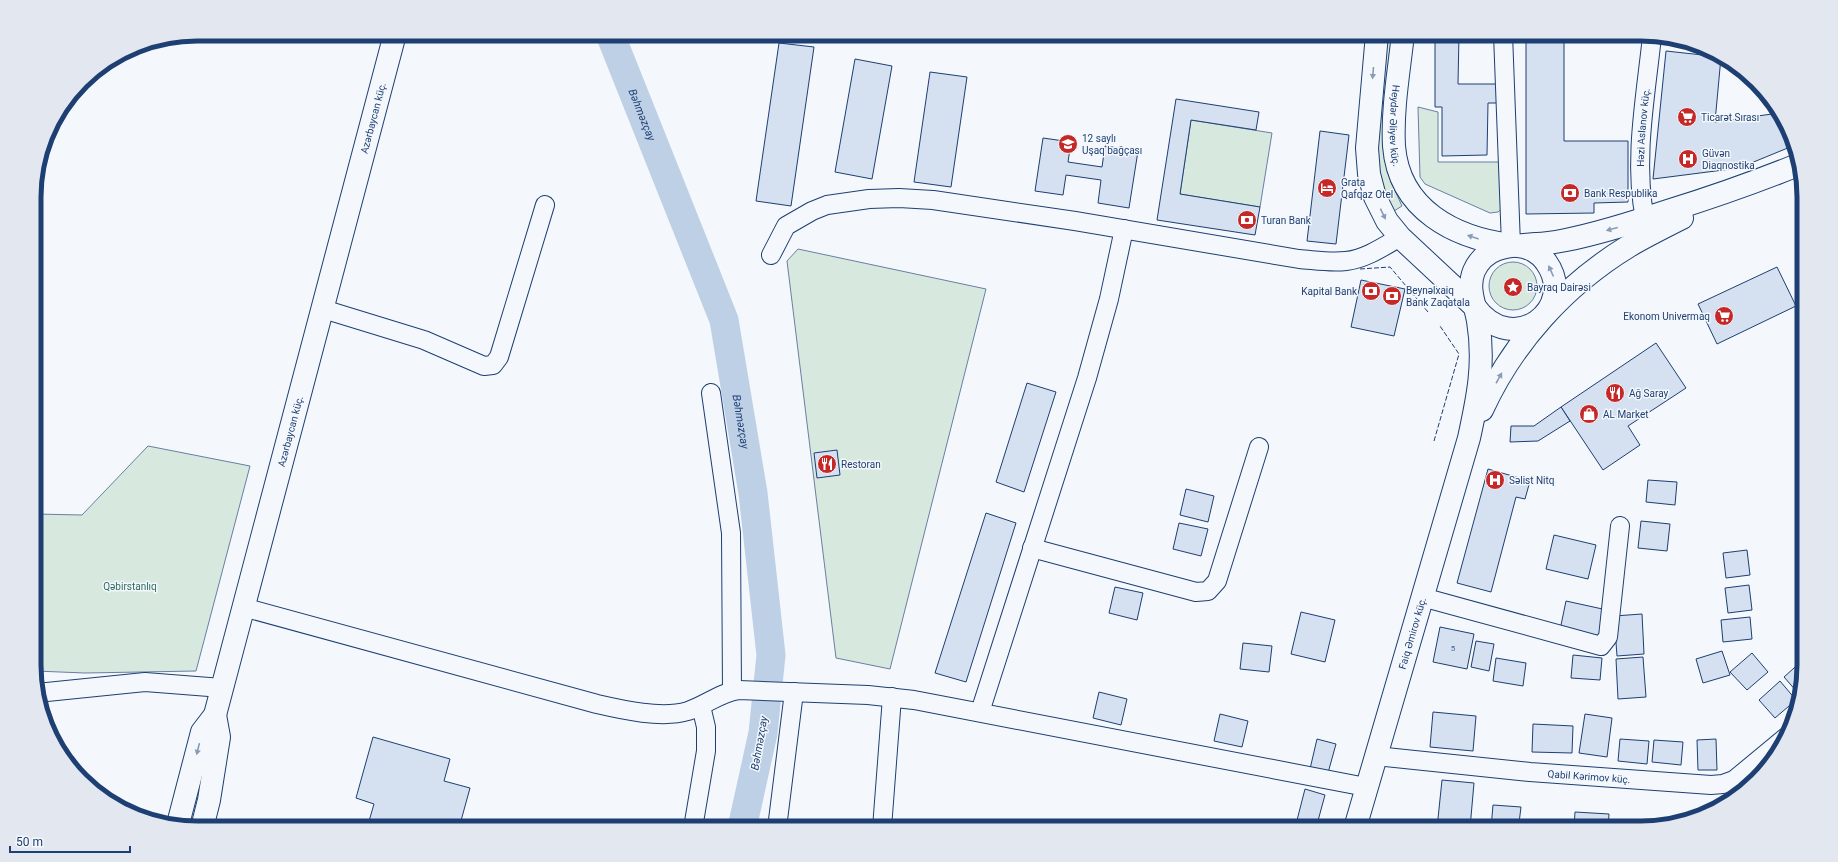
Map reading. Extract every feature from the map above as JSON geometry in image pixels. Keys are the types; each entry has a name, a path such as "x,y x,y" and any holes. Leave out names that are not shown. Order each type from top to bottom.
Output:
{"main road":[{"name":"Azərbaycan küç.","path":"179,820 202,732 215,715 393,41"},
{"path":"1376,41 1367,148 1369,174 1375,197 1384,215 1400,238 1476,307 1481,340 1482,363 1479,390 1469,438"},
{"name":"Heydər Əliyev küç.","path":"1402,41 1394,120 1394,147 1399,171 1411,196 1427,213 1445,226 1487,242 1511,245"},
{"path":"1742,187 1628,247 1609,259 1574,287 1537,322 1526,327 1515,329 1503,328 1492,324 1482,316 1476,307 1471,295 1471,283 1474,272 1480,261 1488,253 1499,248 1511,245 1537,244 1589,236 1742,187 1794,166"},
{"path":"1469,438 1488,397 1503,370 1516,350 1546,313 1552,303 1555,291 1554,279 1550,268 1543,258 1534,251 1523,246 1511,245"},
{"name":"Faiq Əmirov küç.","path":"1356,821 1469,438"},
{"path":"204,821 209,800 219,737 215,715"}],"street":[{"path":"1503,41 1511,245"},
{"name":"Həzi Aslanov küç.","path":"1645,219 1640,196 1639,172 1652,41"},
{"path":"771,255 786,226 812,211 827,205 869,199 899,198 933,200 1124,229 1285,257 1324,262 1346,261 1358,258 1400,238"},
{"path":"323,309 424,340 484,366 492,365 499,357 545,205"},
{"path":"980,712 1087,378 1109,299 1124,229"},
{"path":"711,394 731,533 736,691"},
{"path":"1032,548 1196,592 1208,591 1218,581 1259,447"},
{"path":"1422,597 1601,646 1608,637 1620,526"},
{"path":"244,607 634,713 687,712 736,691 892,697 980,712 1366,787"},
{"path":"43,692 144,682 222,688"},
{"path":"778,821 790,692"},
{"path":"883,821 892,697"},
{"path":"694,821 706,751 706,727 701,706"},
{"name":"Qabil Kərimov küç.","path":"1376,756 1530,772 1710,785 1724,784 1734,780 1774,747"}],"green space":[{"path":"1385,41 1394,41 1386,160 1391,182 1402,206 1394,211 1382,185 1377,161"},
{"path":"1418,107 1438,112 1438,162 1504,162 1503,208 1498,212 1490,213 1425,184 1420,177"},
{"path":"1191,120 1272,133 1260,207 1180,194"},
{"path":"798,249 986,289 890,669 836,658 787,261"},
{"path":"1508,262 1518,262 1527,266 1533,272 1536,277 1536,295 1527,306 1518,310 1508,310 1499,306 1493,300 1489,291 1489,281 1493,272 1499,266"},
{"name":"Qəbirstanlıq","path":"148,446 250,466 196,671 85,673 41,671 41,514 82,515"}],"building":[{"path":"1435,41 1459,41 1458,84 1499,84 1499,103 1488,103 1487,155 1442,156 1442,107 1435,107"},
{"path":"1526,41 1564,41 1564,141 1628,141 1628,202 1594,203 1594,213 1526,214"},
{"path":"779,43 814,47 791,206 756,201"},
{"name":"Ticarət Sırası","path":"1666,51 1706,55 1720,63 1715,122 1773,114 1789,147 1739,168 1653,179"},
{"path":"855,59 892,66 872,179 835,172"},
{"path":"930,72 967,77 951,187 914,182"},
{"path":"1176,99 1259,112 1256,130 1191,120 1180,194 1260,207 1255,235 1157,220"},
{"path":"1320,131 1349,135 1336,244 1307,241"},
{"path":"1043,138 1071,142 1068,162 1102,167 1105,146 1138,151 1129,208 1098,203 1101,180 1066,175 1063,195 1035,191"},
{"path":"1777,267 1796,306 1717,344 1698,304"},
{"path":"1361,280 1405,289 1394,336 1351,327"},
{"path":"1656,343 1686,388 1628,426 1640,445 1603,470 1561,407"},
{"path":"1027,383 1056,392 1024,492 996,482"},
{"path":"1561,407 1570,421 1538,441 1510,442 1511,426 1534,426"},
{"path":"837,450 840,475 817,478 814,453"},
{"path":"1488,469 1530,481 1525,499 1516,497 1491,592 1457,583"},
{"path":"1648,480 1677,482 1675,505 1646,502"},
{"path":"1186,489 1214,496 1208,522 1180,515"},
{"path":"986,513 1016,523 966,682 935,673"},
{"path":"1641,521 1670,524 1667,551 1638,548"},
{"path":"1179,523 1208,529 1201,556 1173,549"},
{"path":"1554,535 1596,545 1588,579 1546,569"},
{"path":"1747,550 1750,575 1726,578 1723,553"},
{"path":"1749,585 1752,610 1728,613 1725,588"},
{"path":"1115,587 1143,593 1137,620 1109,613"},
{"path":"1566,601 1607,610 1601,638 1560,630"},
{"path":"1301,612 1335,620 1325,662 1291,654"},
{"path":"1642,614 1644,654 1617,656 1614,616"},
{"path":"1750,617 1752,639 1723,642 1721,620"},
{"path":"1440,627 1474,634 1467,669 1433,662"},
{"path":"1476,641 1494,644 1489,671 1471,667"},
{"path":"1243,643 1272,646 1269,672 1240,669"},
{"path":"1722,651 1730,675 1703,683 1696,659"},
{"path":"1752,653 1768,672 1747,690 1730,672"},
{"path":"1573,655 1602,658 1600,680 1571,678"},
{"path":"1643,657 1646,697 1618,699 1616,659"},
{"path":"1496,658 1526,663 1523,686 1493,681"},
{"path":"1797,665 1795,690 1784,677"},
{"path":"1780,681 1794,697 1792,703 1775,718 1759,700"},
{"path":"1099,692 1127,699 1121,725 1093,718"},
{"path":"1433,712 1476,716 1473,751 1430,747"},
{"path":"1220,714 1248,721 1242,747 1214,741"},
{"path":"1585,714 1612,718 1607,757 1579,753"},
{"path":"1533,724 1573,726 1572,753 1532,752"},
{"path":"373,737 450,759 444,781 470,788 461,821 369,821 374,804 356,798"},
{"path":"1317,739 1336,744 1328,773 1310,769"},
{"path":"1620,739 1649,741 1647,764 1618,761"},
{"path":"1716,739 1717,770 1698,770 1697,740"},
{"path":"1654,740 1683,742 1681,765 1652,762"},
{"path":"1442,780 1474,783 1471,821 1438,821"},
{"path":"1305,789 1325,795 1318,821 1297,821"},
{"path":"1493,805 1521,807 1519,821 1492,821"},
{"path":"1575,812 1609,814 1608,821 1574,821"}],"waterway":[{"name":"Bəhməzçay","path":"613,41 724,320 753,493 771,655 763,733 744,821"}],"fence":[{"path":"1360,269 1390,267 1428,312"},
{"path":"1434,441 1459,354 1440,326"}],"place":[{"name":"Ticarət Sırası","path":"1687,117"},
{"name":"12 saylı Uşaq bağçası","path":"1068,144"},
{"name":"Güvən Diaqnostika","path":"1688,159"},
{"name":"Grata Qafqaz Otel","path":"1327,188"},
{"name":"Bank Respublika","path":"1570,193"},
{"name":"Turan Bank","path":"1247,220"},
{"name":"Bayraq Dairəsi","path":"1513,287"},
{"name":"Kapital Bank","path":"1371,291"},
{"name":"Beynəlxaiq Bank Zaqatala","path":"1392,296"},
{"name":"Ekonom Univermaq","path":"1724,316"},
{"name":"Ağ Saray","path":"1615,393"},
{"name":"AL Market","path":"1589,414"},
{"name":"Restoran","path":"827,464"},
{"name":"Səlist Nitq","path":"1495,480"}]}
